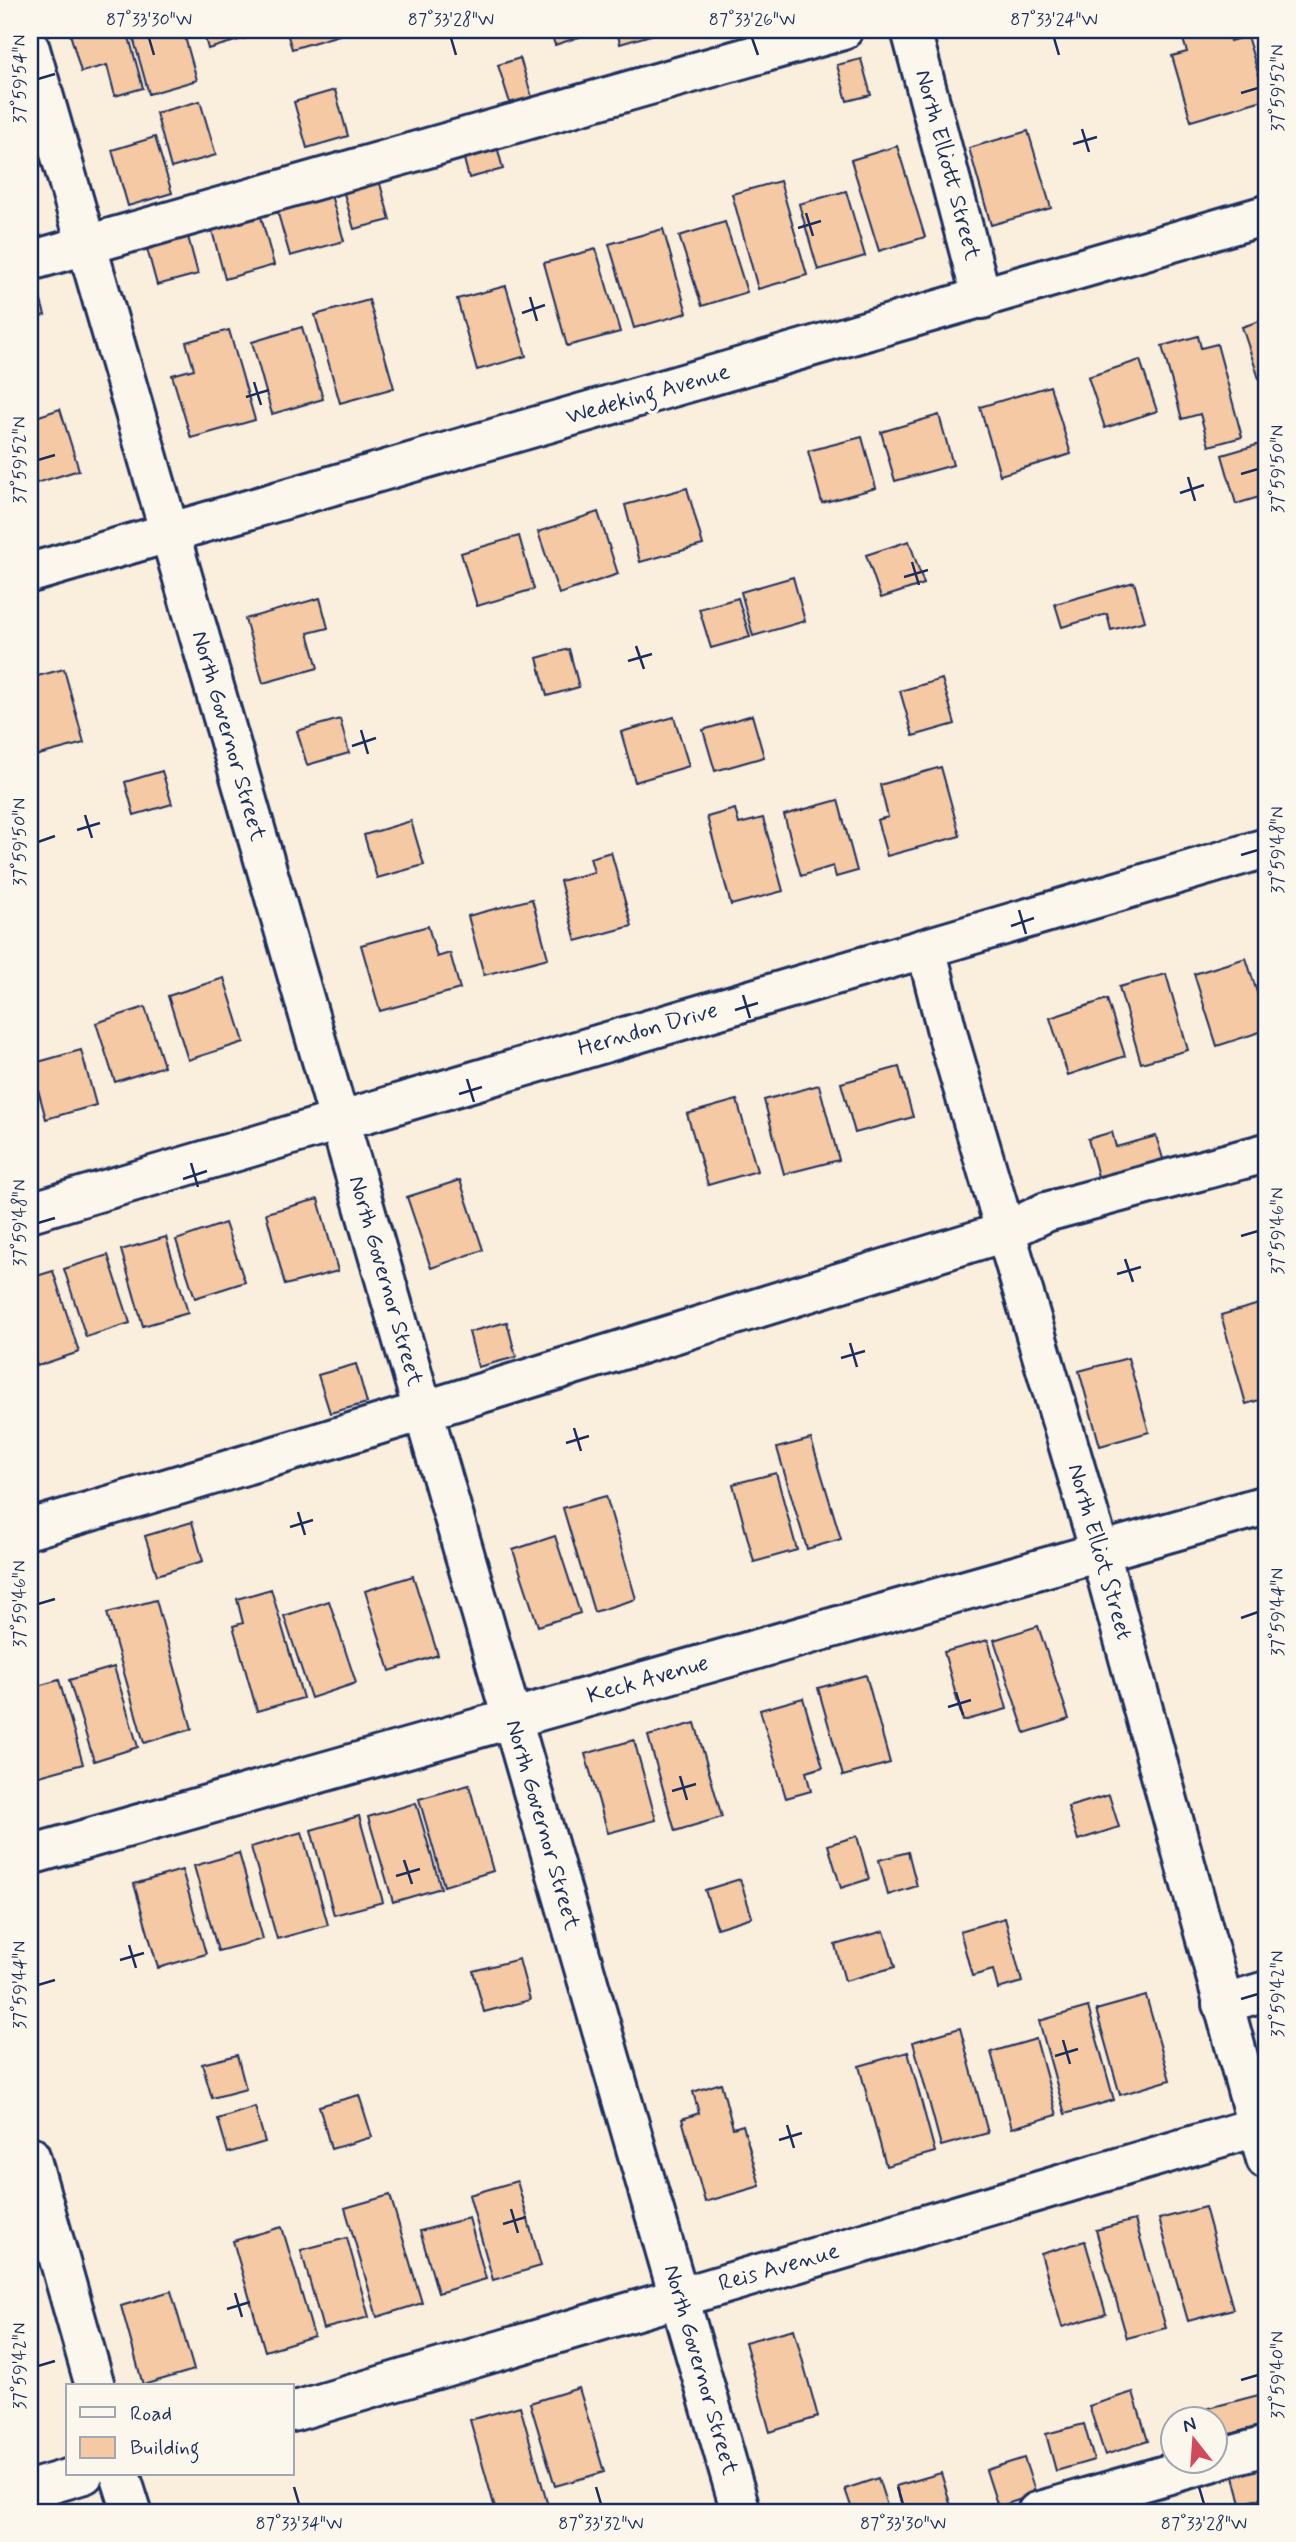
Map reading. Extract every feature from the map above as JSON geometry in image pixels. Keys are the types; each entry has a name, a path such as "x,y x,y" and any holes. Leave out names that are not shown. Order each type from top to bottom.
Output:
{"street":[{"path":"30,261 844,30"},
{"name":"North Elliott Street","path":"911,30 982,299"},
{"name":"North Governor Street","path":"30,49 741,2512"},
{"name":"Wedeking Avenue","path":"30,573 1266,215"},
{"name":"Herndon Drive","path":"30,1212 1266,848"},
{"name":"North Elliot Street","path":"926,948 1005,1232 1100,1552 1222,2004 1263,2137"},
{"path":"30,1529 244,1467 422,1409 1005,1232 1045,1212 1266,1153"},
{"name":"Keck Avenue","path":"30,1855 1266,1505"},
{"path":"1222,2004 1266,1991"},
{"name":"Reis Avenue","path":"294,2411 679,2298 1263,2137"},
{"path":"30,2156 93,2384"},
{"path":"1230,2456 1266,2446"},
{"path":"30,2490 77,2476"},
{"path":"121,2476 132,2512"},
{"path":"1037,2512 1162,2476"}],"building":[{"path":"69,30 127,30 143,88 115,96 107,65 81,72"},
{"path":"131,30 183,30 197,80 149,94"},
{"path":"203,30 255,30 256,35 208,49"},
{"path":"286,30 337,30 339,35 292,49"},
{"path":"550,30 587,30 588,34 555,45"},
{"path":"617,30 653,30 654,34 620,44"},
{"path":"1180,30 1227,30 1230,41 1247,36 1266,99 1191,121 1172,56 1187,52"},
{"path":"520,58 532,97 510,103 498,65"},
{"path":"861,59 871,95 847,101 837,65"},
{"path":"335,90 348,136 307,148 294,102"},
{"path":"200,101 216,155 171,168 156,113"},
{"path":"1028,131 1051,208 991,225 969,148"},
{"path":"494,135 503,169 469,178 460,144"},
{"path":"155,137 172,193 128,206 112,150"},
{"path":"897,146 925,237 879,251 851,160"},
{"path":"379,180 390,220 354,229 343,190"},
{"path":"780,181 807,275 758,289 732,194"},
{"path":"846,191 865,256 818,270 799,204"},
{"path":"331,195 344,241 290,256 277,210"},
{"path":"260,213 274,265 225,279 211,227"},
{"path":"725,222 747,292 702,306 679,236"},
{"path":"663,229 687,313 634,328 609,244"},
{"path":"187,233 198,274 157,285 146,245"},
{"path":"596,249 620,332 567,346 544,263"},
{"path":"35,280 45,315 30,319 30,282"},
{"path":"506,286 526,356 477,370 457,299"},
{"path":"369,300 394,388 340,403 315,315"},
{"path":"1266,319 1266,400 1242,327"},
{"path":"302,327 323,399 272,414 252,342"},
{"path":"229,330 255,420 191,438 172,375 194,369 186,342"},
{"path":"1198,336 1201,348 1217,344 1242,437 1209,446 1200,414 1182,419 1162,346"},
{"path":"1140,360 1157,411 1105,428 1088,377"},
{"path":"1050,386 1071,454 1000,475 980,407"},
{"path":"60,409 79,470 30,485 30,419"},
{"path":"939,415 953,465 895,481 881,432"},
{"path":"862,437 876,488 822,503 808,451"},
{"path":"1260,444 1266,464 1266,495 1236,504 1222,455"},
{"path":"687,488 703,545 640,562 625,505"},
{"path":"598,512 618,574 559,594 538,532"},
{"path":"519,536 534,589 477,606 461,553"},
{"path":"909,541 924,584 881,598 866,555"},
{"path":"793,577 805,621 753,636 741,592"},
{"path":"1134,582 1145,621 1111,630 1107,614 1062,627 1055,604"},
{"path":"320,598 328,628 308,633 318,668 263,683 245,619"},
{"path":"738,598 750,637 711,648 699,609"},
{"path":"569,649 579,687 547,696 537,658"},
{"path":"64,669 84,743 35,756 30,738 30,678"},
{"path":"942,679 955,724 913,736 900,691"},
{"path":"752,715 764,757 715,771 703,730"},
{"path":"674,717 689,766 635,782 621,732"},
{"path":"340,719 349,753 307,765 297,731"},
{"path":"941,767 960,836 887,856 877,820 888,817 880,785"},
{"path":"162,771 172,804 134,815 125,782"},
{"path":"838,800 857,871 836,877 833,866 801,876 784,815"},
{"path":"735,809 739,824 763,818 783,891 731,905 707,817"},
{"path":"411,821 424,865 377,878 364,835"},
{"path":"611,852 632,926 576,941 560,881 594,872 590,858"},
{"path":"532,899 548,958 484,975 468,916"},
{"path":"428,926 437,957 450,953 460,989 380,1011 361,945"},
{"path":"1246,958 1266,1020 1266,1030 1217,1046 1194,974"},
{"path":"1166,974 1188,1050 1141,1063 1119,987"},
{"path":"224,978 244,1042 188,1060 168,996"},
{"path":"1107,999 1125,1056 1068,1075 1050,1018"},
{"path":"145,1007 164,1066 115,1082 96,1023"},
{"path":"81,1050 96,1105 46,1119 31,1064"},
{"path":"899,1067 913,1117 855,1133 841,1083"},
{"path":"819,1085 839,1160 784,1174 764,1100"},
{"path":"737,1100 757,1171 708,1185 687,1114"},
{"path":"1112,1132 1116,1147 1156,1136 1164,1162 1099,1180 1088,1139"},
{"path":"460,1180 483,1250 431,1268 407,1197"},
{"path":"318,1199 338,1271 285,1285 266,1213"},
{"path":"225,1223 245,1282 195,1298 176,1240"},
{"path":"166,1237 188,1313 143,1326 121,1250"},
{"path":"108,1255 130,1323 86,1337 64,1269"},
{"path":"53,1271 79,1352 37,1366 30,1345 30,1278"},
{"path":"1266,1302 1266,1398 1246,1404 1221,1315"},
{"path":"507,1322 516,1357 478,1367 469,1332"},
{"path":"1128,1358 1149,1432 1100,1446 1079,1371"},
{"path":"356,1364 367,1403 330,1413 318,1375"},
{"path":"811,1439 841,1539 807,1549 777,1448"},
{"path":"776,1473 797,1550 754,1562 733,1484"},
{"path":"606,1496 636,1599 594,1612 563,1508"},
{"path":"192,1522 203,1561 157,1575 145,1536"},
{"path":"555,1536 580,1613 538,1626 513,1550"},
{"path":"413,1576 438,1655 390,1671 365,1591"},
{"path":"271,1589 303,1698 257,1711 233,1626 243,1623 237,1599"},
{"path":"156,1600 192,1729 144,1743 107,1613"},
{"path":"329,1601 356,1683 311,1698 284,1616"},
{"path":"1038,1626 1069,1719 1025,1733 994,1640"},
{"path":"988,1640 1007,1709 963,1721 944,1652"},
{"path":"114,1667 138,1747 94,1761 69,1680"},
{"path":"866,1675 890,1763 843,1776 818,1688"},
{"path":"59,1680 83,1764 36,1777 30,1756 30,1688"},
{"path":"803,1698 823,1767 806,1772 811,1791 786,1798 760,1710"},
{"path":"695,1723 722,1817 675,1831 648,1736"},
{"path":"634,1740 656,1820 608,1833 585,1754"},
{"path":"469,1785 493,1871 444,1886 419,1799"},
{"path":"1109,1795 1119,1827 1078,1840 1068,1807"},
{"path":"416,1803 441,1888 393,1902 368,1817"},
{"path":"359,1816 383,1902 334,1915 311,1830"},
{"path":"302,1832 328,1925 277,1939 251,1847"},
{"path":"857,1836 869,1879 841,1888 828,1845"},
{"path":"908,1852 917,1886 888,1895 879,1860"},
{"path":"239,1853 263,1939 218,1951 194,1866"},
{"path":"182,1870 206,1954 158,1968 134,1884"},
{"path":"740,1879 752,1917 717,1928 705,1890"},
{"path":"1005,1918 1022,1982 998,1989 993,1970 972,1976 960,1931"},
{"path":"884,1931 895,1967 845,1981 835,1945"},
{"path":"519,1959 530,2000 484,2012 473,1971"},
{"path":"1146,1996 1170,2080 1120,2095 1096,2010"},
{"path":"1088,2007 1114,2100 1065,2114 1039,2021"},
{"path":"960,2028 988,2133 941,2146 913,2042"},
{"path":"1036,2039 1057,2115 1012,2128 991,2052"},
{"path":"908,2052 935,2152 886,2166 859,2066"},
{"path":"237,2055 246,2089 212,2098 202,2064"},
{"path":"721,2083 733,2128 743,2125 760,2186 705,2202 682,2119 699,2113 693,2092"},
{"path":"359,2095 372,2137 331,2149 319,2106"},
{"path":"255,2107 265,2142 228,2153 218,2119"},
{"path":"517,2181 541,2266 493,2280 469,2195"},
{"path":"390,2195 422,2303 377,2317 345,2208"},
{"path":"1205,2207 1233,2309 1188,2321 1159,2219"},
{"path":"469,2218 486,2279 438,2293 420,2231"},
{"path":"1135,2220 1166,2328 1127,2338 1096,2230"},
{"path":"282,2227 314,2336 265,2351 233,2241"},
{"path":"347,2238 369,2317 323,2329 301,2250"},
{"path":"1085,2241 1106,2314 1062,2327 1041,2254"},
{"path":"171,2291 194,2370 143,2384 121,2306"},
{"path":"794,2329 818,2417 770,2432 745,2342"},
{"path":"579,2388 604,2472 555,2486 530,2403"},
{"path":"1133,2392 1148,2441 1105,2455 1089,2406"},
{"path":"1266,2393 1266,2424 1230,2434 1230,2406 1217,2406"},
{"path":"520,2406 548,2506 524,2512 496,2512 470,2420"},
{"path":"1084,2424 1094,2460 1056,2471 1046,2434"},
{"path":"1266,2452 1266,2497 1241,2504 1230,2461"},
{"path":"1024,2458 1036,2494 998,2507 986,2470"},
{"path":"941,2473 953,2512 904,2512 896,2486"},
{"path":"878,2478 889,2512 853,2512 845,2489"}]}
